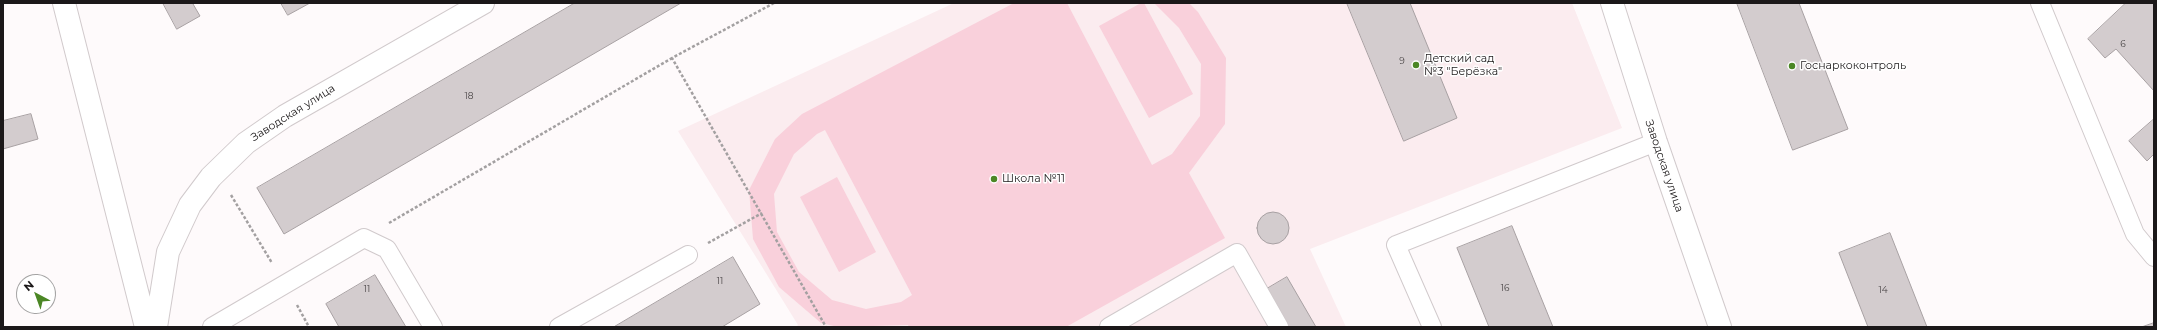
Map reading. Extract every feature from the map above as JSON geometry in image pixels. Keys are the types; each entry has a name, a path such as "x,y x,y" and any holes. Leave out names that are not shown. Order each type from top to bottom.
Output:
{"street":[{"path":"64,3 146,327"},
{"name":"Заводская улица","path":"156,327 168,252 190,205 217,172 246,143 285,116 483,3"},
{"name":"Заводская улица","path":"1612,3 1656,142 1720,327"}],"lane":[{"path":"2040,3 2134,234 2154,257"},
{"path":"1432,327 1396,245 1656,142"},
{"path":"212,327 364,238 387,249 433,327"},
{"path":"1109,327 1237,253 1279,327"},
{"path":"559,327 688,255"}],"path":[{"path":"364,238 672,58 774,3"},
{"path":"672,58 826,327"},
{"path":"217,172 285,284 309,327"},
{"path":"688,255 762,213"}],"shaded area":[{"name":"Школа №11","path":"954,3 1572,3 1622,128 1310,249 1346,327 796,327 798,325 678,131"},
{"path":"1014,3 1067,3 1152,165 1172,154 1200,116 1201,64 1179,28 1154,3 1189,3 1198,12 1226,58 1225,124 1189,173 1225,238 1066,327 909,327 908,325 838,327 821,323 779,287 753,239 749,190 775,139 802,114","holes":["825,130 912,295 901,302 866,309 832,300 799,272 777,232 774,194 794,154 817,134"]},
{"path":"1141,3 1144,3 1193,94 1149,118 1099,26"},
{"path":"837,177 876,252 839,272 800,197"}],"building":[{"path":"163,3 196,3 193,4 200,16 177,29"},
{"path":"281,3 310,3 288,15"},
{"path":"575,3 681,3 284,234 257,188"},
{"path":"1347,3 1410,3 1457,118 1404,141"},
{"name":"Госнаркоконтроль","path":"1737,3 1799,3 1848,129 1793,150"},
{"path":"2126,3 2154,3 2154,91 2116,49 2105,58 2088,39"},
{"path":"31,114 38,139 3,149 3,121"},
{"path":"2154,119 2154,154 2147,161 2129,141"},
{"path":"1270,212 1276,212 1285,216 1289,228 1285,240 1276,244 1270,244 1261,240 1257,231 1257,225 1261,216"},
{"path":"1512,226 1553,327 1489,327 1457,248"},
{"path":"1890,233 1927,327 1868,327 1839,253"},
{"path":"733,257 760,304 722,327 614,327"},
{"path":"375,275 406,327 339,327 326,304"},
{"path":"1287,277 1316,327 1286,327 1265,290"},
{"path":"2154,323 2154,327 2142,327"}],"place":[{"name":"Детский сад №3 \"Берёзка\"","path":"1416,65"},
{"name":"Госнаркоконтроль","path":"1792,66"},
{"name":"Школа №11","path":"994,179"}]}
